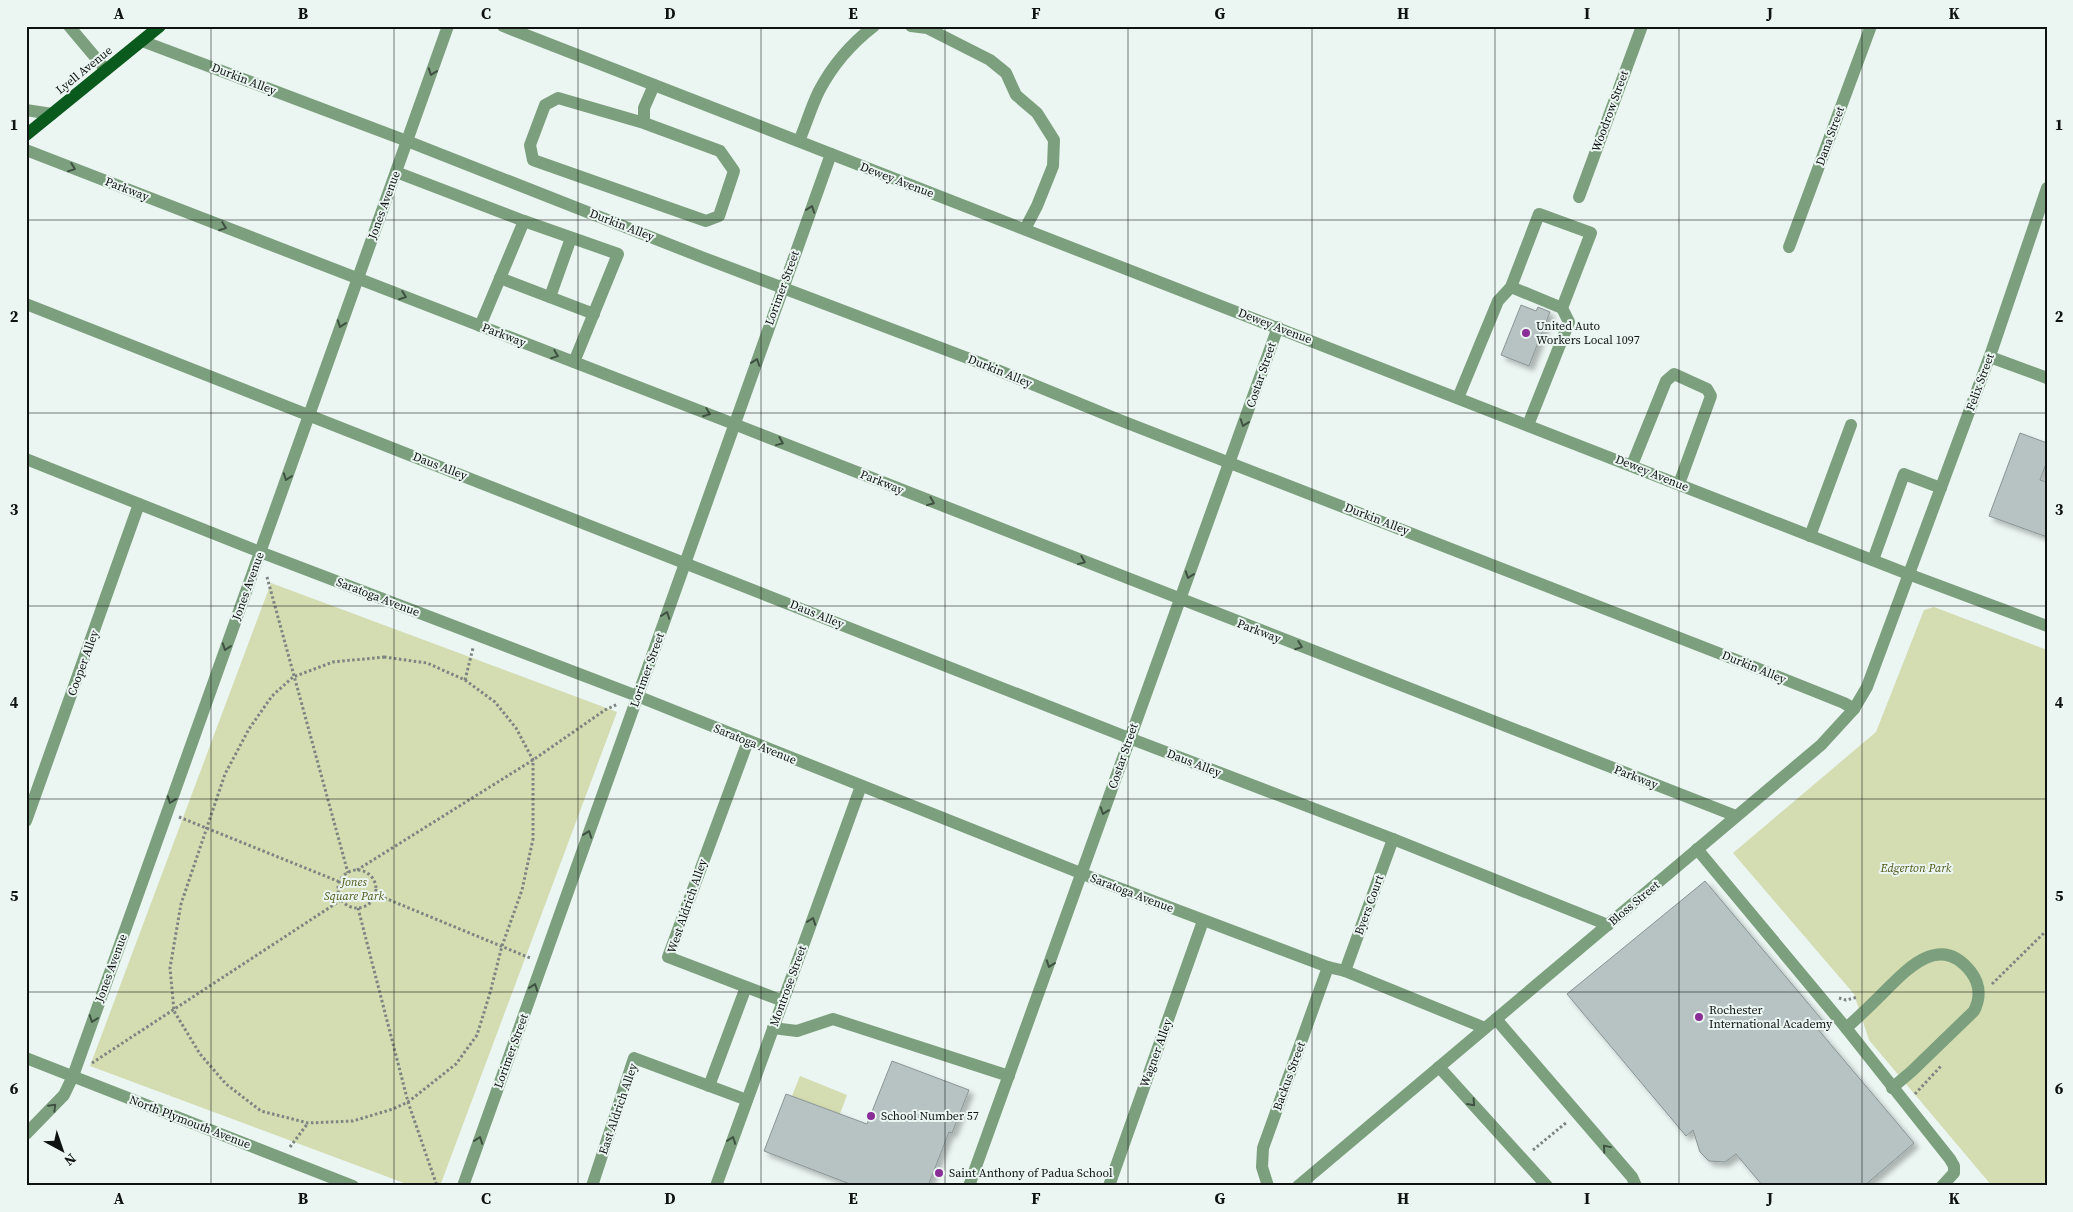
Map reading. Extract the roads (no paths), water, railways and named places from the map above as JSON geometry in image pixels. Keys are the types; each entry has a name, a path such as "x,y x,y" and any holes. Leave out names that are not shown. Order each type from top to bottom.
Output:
{"main road":[{"name":"Lyell Avenue","path":"26,136 160,26"}],"street":[{"path":"69,26 106,70"},
{"name":"Jones Avenue","path":"26,1134 64,1095 73,1076 448,26"},
{"name":"Dewey Avenue","path":"503,26 1810,536 2047,626"},
{"path":"799,142 820,91 842,57 861,36 874,26"},
{"path":"911,26 927,28 990,60 1006,73 1016,94 1038,113 1054,140 1053,166 1037,206 1025,229"},
{"name":"Woodrow Street","path":"1579,197 1642,26"},
{"name":"Dana Street","path":"1790,246 1871,26"},
{"name":"Durkin Alley","path":"142,41 407,141 783,287 1735,659 1844,703 1854,709"},
{"path":"644,123 644,108 654,85"},
{"path":"558,98 644,123 720,151 734,171 719,216 706,221 533,160 530,145 545,105 558,98"},
{"path":"26,110 52,114"},
{"name":"Parkway","path":"26,150 734,424 1736,816"},
{"name":"Lorimer Street","path":"463,1186 831,154"},
{"path":"396,172 524,221 618,254 574,362"},
{"name":"Felix Street","path":"1908,574 1990,357 2047,188"},
{"path":"1458,398 1498,301 1511,287 1539,214 1591,234 1562,308"},
{"path":"480,326 524,221"},
{"path":"550,297 572,238"},
{"path":"500,278 594,314"},
{"path":"1511,287 1562,308 1569,322 1528,425"},
{"name":"Daus Alley","path":"26,304 1608,925"},
{"name":"Costar Street","path":"970,1186 1129,738 1278,327"},
{"path":"1990,357 2047,378"},
{"path":"1632,465 1666,380 1674,374 1707,389 1711,396 1679,484"},
{"path":"1810,536 1851,425"},
{"name":"Saratoga Avenue","path":"26,459 260,552 637,696 1082,874 1328,967 1344,971 1485,1028"},
{"path":"1873,560 1904,474 1941,488"},
{"name":"Cooper Alley","path":"26,821 139,504"},
{"name":"Bloss Street","path":"1298,1186 1821,745 1854,709 1866,686 1908,574"},
{"name":"West Aldrich Alley","path":"748,741 668,957 783,1001"},
{"name":"Montrose Street","path":"716,1186 861,786"},
{"name":"Byers Court","path":"1344,971 1393,839"},
{"path":"1697,849 1846,1028 1954,1166 1952,1177 1942,1186"},
{"name":"Wagner Alley","path":"1109,1186 1204,921"},
{"path":"1846,1028 1905,971 1926,957 1942,954 1951,956 1971,972 1978,986 1979,993 1979,1000 1974,1011 1892,1088"},
{"name":"Backus Street","path":"1268,1186 1262,1167 1263,1148 1328,967"},
{"path":"709,1086 746,987"},
{"path":"773,1028 797,1031 833,1019 1009,1076"},
{"path":"1496,1019 1632,1178 1636,1186"},
{"name":"North Plymouth Avenue","path":"26,1058 353,1186"},
{"name":"East Aldrich Alley","path":"592,1186 634,1058 747,1100"},
{"path":"1439,1067 1547,1186"}],"place":[{"name":"United Auto Workers Local 1097","path":"1526,333"},
{"name":"Rochester International Academy","path":"1699,1017"},
{"name":"School Number 57","path":"871,1116"},
{"name":"Saint Anthony of Padua School","path":"939,1173"}],"park label":[{"name":"Edgerton Park","path":"1916,868"},
{"name":"Jones Square Park","path":"354,889"}]}
